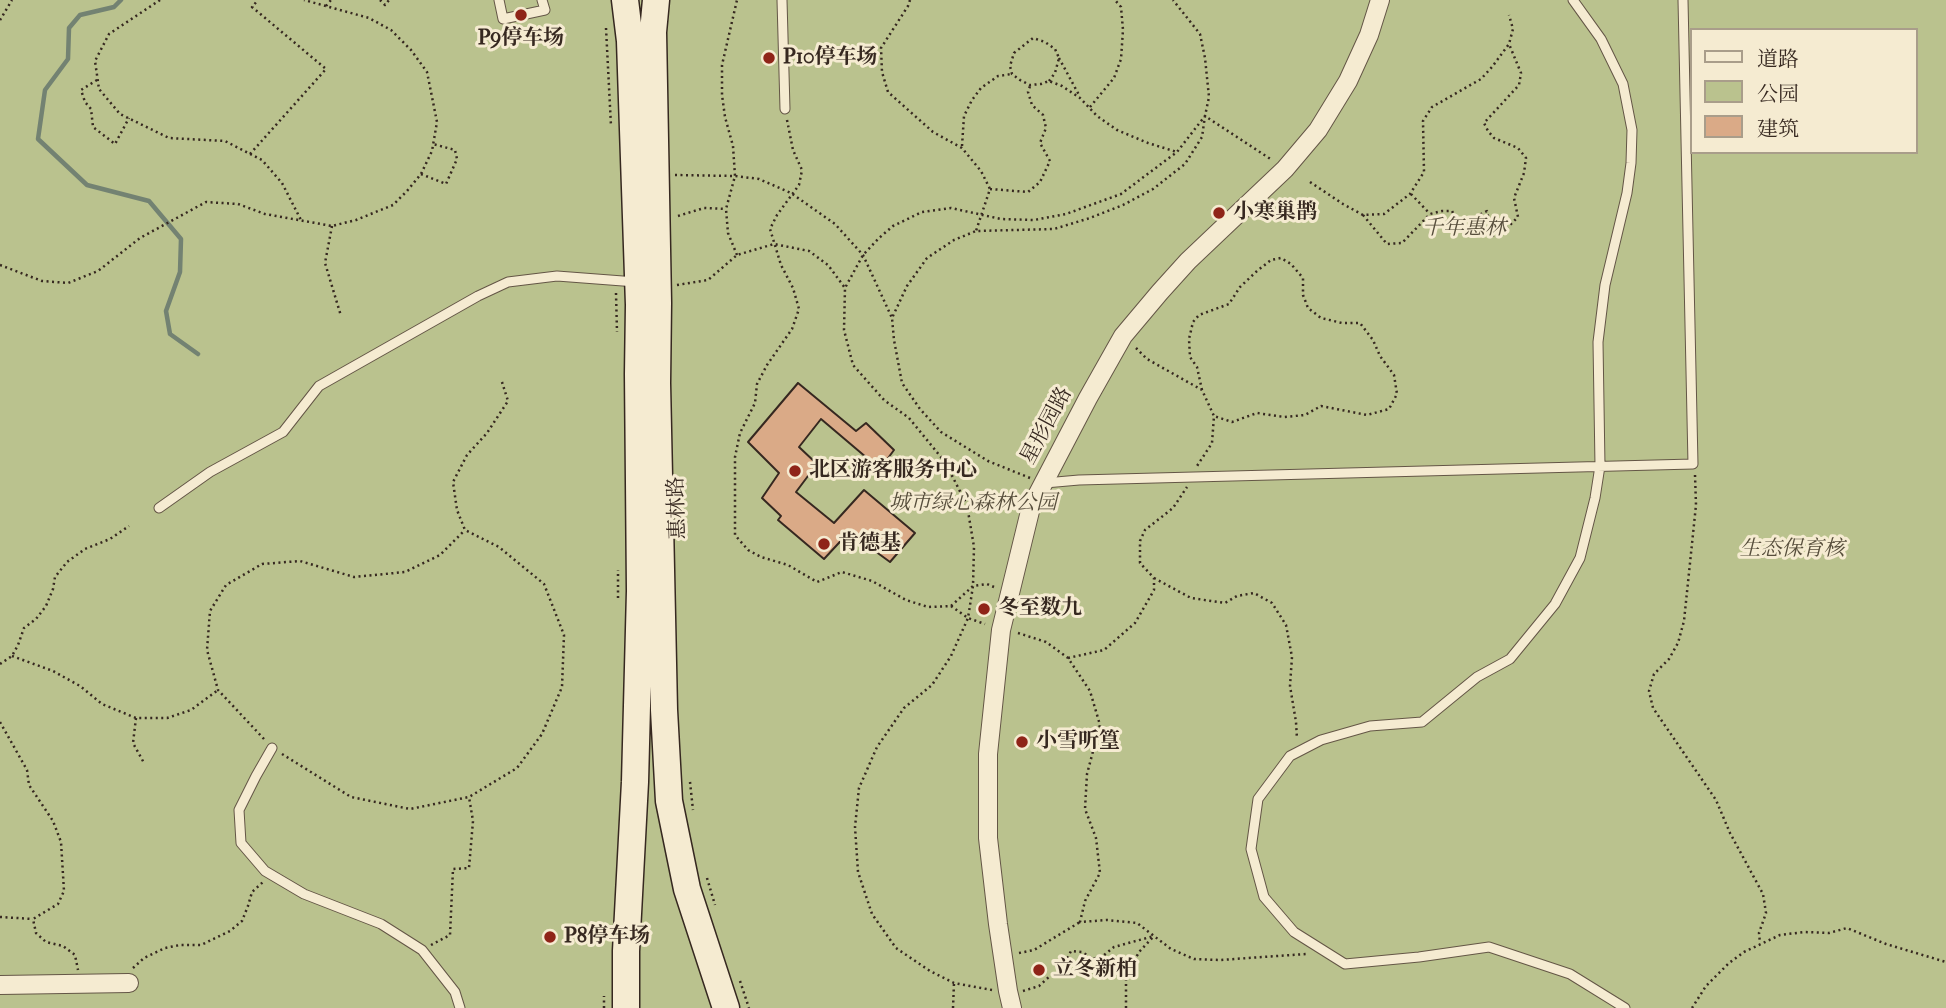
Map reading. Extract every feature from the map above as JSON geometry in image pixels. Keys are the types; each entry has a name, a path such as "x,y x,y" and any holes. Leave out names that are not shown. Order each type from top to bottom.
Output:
{"main road":[{"name":"惠林路","path":"625,0 631,41 647,283 657,383 664,710 669,801 687,889 726,1008"},
{"name":"惠林路","path":"626,1008 656,0"}],"street":[{"name":"星形园路","path":"1010,1000 988,838 988,754 1001,630 1031,507 1123,336 1188,261 1285,169 1318,130 1348,81 1369,35 1380,0"},
{"path":"0,985 129,982"}],"lane":[{"path":"499,0 503,19 545,10 542,0"},
{"path":"782,0 785,110"},
{"path":"1573,0 1601,38 1623,84 1632,130 1627,193 1605,285 1598,342 1600,466 1580,558 1555,604 1510,659 1477,677 1422,722 1370,726 1321,740 1290,757 1258,799 1251,849 1264,897 1294,932 1345,964 1489,947 1570,974 1625,1008"},
{"path":"1043,483 1693,464 1683,0"},
{"path":"159,508 210,472 283,432 319,386 478,296 508,282 557,276 647,283"},
{"path":"272,748 239,810 241,844 265,871 304,894 381,924 422,950 455,992 460,1008"}],"path":[{"path":"0,20 12,0"},
{"path":"160,0 109,34 95,61 99,89 120,114 169,138 225,141 261,160 282,183 302,222"},
{"path":"250,154 326,69 252,7 258,0"},
{"path":"0,265 41,281 68,283 98,271 139,238 206,202 238,204 265,214 332,226 356,220 393,205 421,174 432,151 437,122 427,72 411,50 391,30 369,18 304,0"},
{"path":"326,6 331,0"},
{"path":"380,0 385,5 389,0"},
{"path":"737,0 722,65 723,106 733,146 735,176 726,209 729,233 737,255"},
{"path":"910,0 881,48 888,92 933,132 962,148 981,171 990,189 976,231"},
{"path":"1090,108 1114,78 1121,59 1121,7 1115,0"},
{"path":"892,318 907,286 927,258 954,240 976,231 1055,229 1090,218 1153,189 1185,164 1202,137 1209,97 1200,34 1173,0"},
{"path":"1363,215 1384,214 1410,194 1424,172 1423,121 1432,107 1481,79 1509,44 1513,29 1509,15"},
{"path":"606,21 611,131"},
{"path":"1059,58 1055,73 1041,85 1030,85 1020,80 1012,74 1010,66 1014,53 1033,38 1045,42 1055,49 1080,98"},
{"path":"1310,182 1363,215 1387,243 1402,243 1430,214 1442,211 1452,211 1459,224 1468,229 1487,211 1493,236 1499,234 1518,217 1514,198 1524,173 1526,158 1518,148 1494,138 1484,122 1519,85 1521,73 1509,44"},
{"path":"962,148 964,116 972,100 981,88 998,76 1012,74"},
{"path":"98,80 81,90 91,109 93,127 115,144 129,118"},
{"path":"1048,81 1062,86 1080,98 1097,116 1117,130 1148,144 1177,152"},
{"path":"990,189 1028,192 1041,182 1050,161 1041,143 1046,128 1043,115 1032,105 1028,92 1030,85"},
{"path":"785,110 793,150 802,170 799,185 770,229 799,309 792,329 766,365 757,384 755,403 740,433 735,457 736,535 748,550 788,565 817,582 842,572 872,581 917,604 928,607 951,606 968,618 1046,642 1068,658 1090,691 1100,725 1087,774 1085,809 1096,838 1100,873 1085,901 1080,922"},
{"path":"1154,936 1114,947 1093,959 1082,952 1071,951 1064,972 1050,976 1039,986 1010,1000 991,990 954,983 930,971 896,948 872,914 858,872 855,827 859,788 877,747 904,708 932,685 950,656 968,618 974,547 967,505 945,462 909,418 884,400 853,365 844,330 845,288 863,255 879,238 893,226 922,212 951,208 1001,219 1034,220 1066,214 1121,194 1177,152 1205,116"},
{"path":"1205,116 1285,169"},
{"path":"421,174 446,184 457,159 455,150 433,144"},
{"path":"674,185 674,174 759,179 792,193 835,224 863,255 892,318 902,383 919,409 941,432 988,461 1043,483"},
{"path":"1410,194 1430,214"},
{"path":"675,217 704,208 726,209"},
{"path":"332,226 325,263 341,316"},
{"path":"617,333 647,283 708,280 737,255 774,244 809,251 828,265 845,288"},
{"path":"1214,416 1232,422 1257,413 1284,417 1305,415 1321,406 1367,415 1390,409 1397,394 1394,375 1360,323 1342,323 1321,318 1308,307 1303,295 1303,278 1291,264 1281,258 1271,260 1256,271 1229,304 1199,315 1193,321 1189,339 1191,357 1214,416 1212,443 1190,477 1186,492 1173,508 1145,530 1140,541 1140,563 1154,578 1191,598 1225,603 1237,596 1254,593 1272,603 1286,625 1293,657 1290,686 1300,751"},
{"path":"1123,336 1147,359 1202,390"},
{"path":"465,530 440,555 405,572 354,577 300,561 262,564 226,585 210,611 206,650 218,690 272,748 351,797 410,809 469,797 517,768 542,734 562,687 564,635 544,584 499,547 465,530 457,510 453,482 467,455 487,433 508,401 502,382"},
{"path":"1693,464 1696,505 1684,621 1678,643 1669,659 1654,674 1649,691 1653,708 1716,800 1730,833 1763,894 1766,912 1759,933 1760,943"},
{"path":"0,664 12,656 24,628 36,619 46,606 55,576 67,562 129,526"},
{"path":"618,563 618,604"},
{"path":"1068,658 1104,650 1119,638 1135,623 1148,601 1154,590 1154,578"},
{"path":"951,606 972,586 987,584 1010,592"},
{"path":"12,656 53,671 80,686 102,704 136,718 167,718 191,710 218,690"},
{"path":"136,718 133,743 144,763"},
{"path":"0,722 27,770 29,785 53,821 61,842 64,891 58,904 33,919 0,917"},
{"path":"689,772 693,813"},
{"path":"422,950 450,934 453,869 469,868 473,821 469,797"},
{"path":"704,867 716,907"},
{"path":"129,982 128,971 144,958 164,948 201,945 230,931 242,921 252,892 263,883 265,871"},
{"path":"33,919 36,933 46,942 63,946 75,955 79,983"},
{"path":"1019,953 1034,950 1080,922 1107,920 1137,923 1171,949 1194,958 1220,960 1303,953 1333,956"},
{"path":"1692,1008 1706,986 1744,952 1780,935 1829,933 1847,928 1886,944 1946,962"},
{"path":"1126,1008 1126,973 1140,951 1154,936"},
{"path":"739,978 749,1008"},
{"path":"953,1008 954,983"},
{"path":"604,985 604,1008"}],"green space":[{"name":"城市绿心森林公园","path":"0,0 1946,0 1946,1008 0,1008"}],"building":[{"name":"北区游客服务中心","path":"798,383 856,431 866,423 894,450 880,469 821,419 799,447 817,464 796,492 834,523 864,490 915,533 890,562 849,532 824,559 778,520 781,516 762,498 779,473 748,442"}],"waterway":[{"path":"121,0 114,7 80,15 69,28 68,59 45,90 38,139 87,185 149,201 181,239 180,272 166,311 170,334 198,354"}],"place":[{"name":"P9停车场","path":"521,15"},
{"name":"P10停车场","path":"769,58"},
{"name":"小寒巢鹊","path":"1219,213"},
{"name":"北区游客服务中心","path":"795,471"},
{"name":"肯德基","path":"824,544"},
{"name":"冬至数九","path":"984,609"},
{"name":"小雪听篁","path":"1022,742"},
{"name":"P8停车场","path":"550,937"},
{"name":"立冬新柏","path":"1039,970"}],"park label":[{"name":"千年惠林","path":"1464,229"},
{"name":"生态保育核","path":"1792,550"}]}
